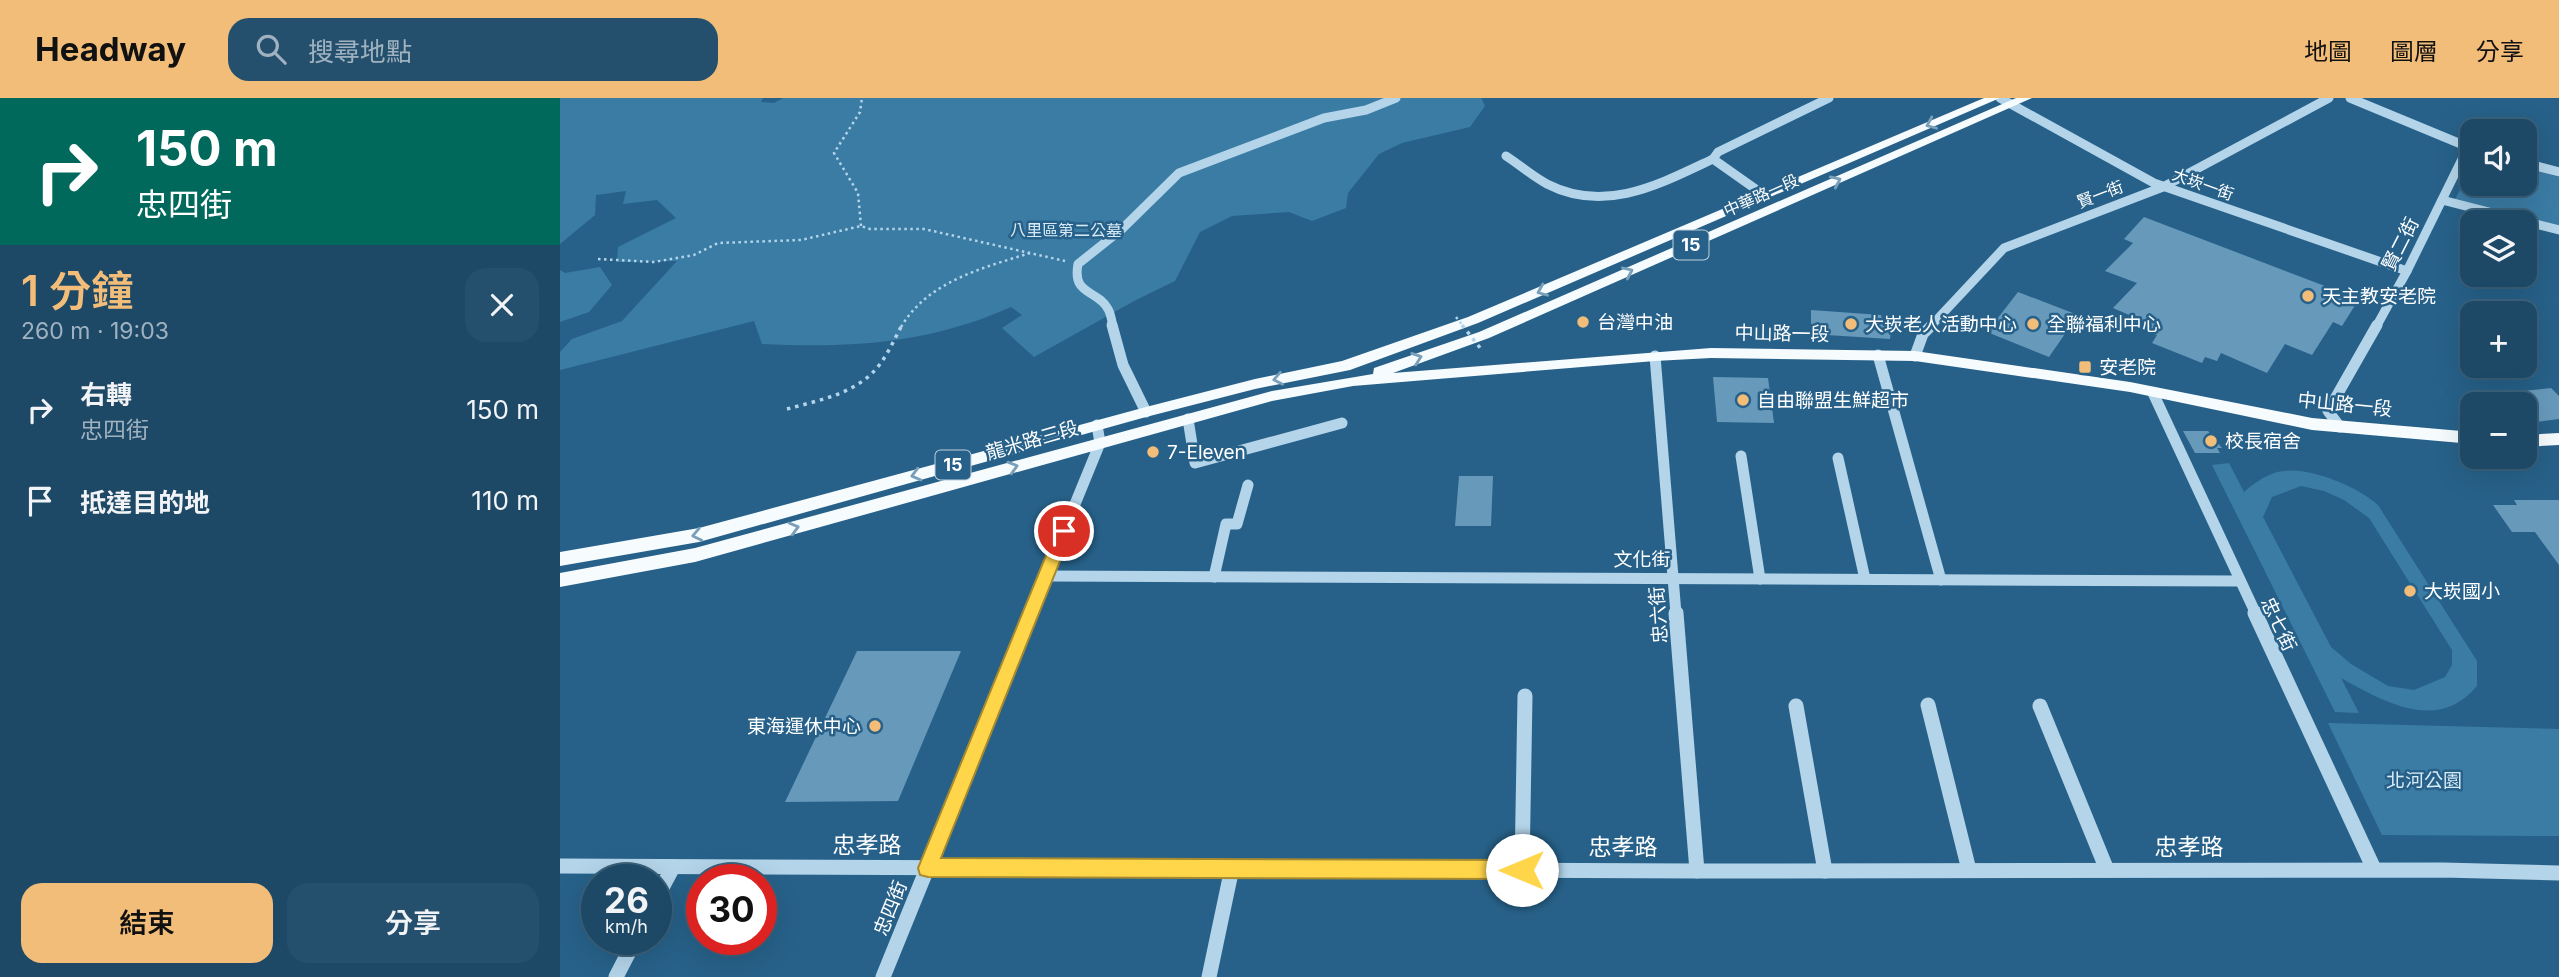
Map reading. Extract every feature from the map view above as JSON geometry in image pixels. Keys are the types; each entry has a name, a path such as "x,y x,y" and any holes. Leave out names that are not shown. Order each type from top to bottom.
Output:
{"main road":[{"name":"中華路一段","path":"1349,373 1994,98"},
{"name":"中華路一段","path":"1349,373 1484,335 2005,101 2026,98"},
{"name":"中山路一段","path":"1349,373 1711,353 1914,356 2130,387 2312,424 2460,437"},
{"name":"龍米路三段","path":"560,580 695,555 1098,434 1146,412 1255,384 1349,373"},
{"name":"龍米路三段","path":"560,559 699,535 1098,434 1188,419 1349,373"},
{"path":"2537,440 2559,439"}],"street":[{"path":"1146,412 1122,365 1108,308 1080,286 1076,275 1077,264 1122,229 1179,173 1324,118 1366,110 1396,98"},
{"path":"1506,156 1553,187 1595,199 1615,199 1713,159 1718,152 1829,98"},
{"name":"賢一街","path":"1914,356 1923,334 2004,248 2163,187 2329,98"},
{"name":"賢二街","path":"2350,98 2460,144"},
{"name":"大崁一街","path":"2005,101 2163,187 2407,271"},
{"path":"1713,159 1764,195"},
{"path":"2537,166 2559,172"},
{"name":"賢二街","path":"2340,427 2328,411 2407,271 2460,167"},
{"path":"2442,200 2559,230"},
{"path":"1878,355 1941,580"},
{"name":"忠六街","path":"1655,356 1659,375 1697,871"},
{"name":"忠七街","path":"2153,393 2374,869"},
{"path":"1188,419 1195,463 1342,423"},
{"name":"忠四街","path":"883,977 1046,576 1098,434"},
{"path":"1741,456 1760,579"},
{"path":"1838,458 1865,579"},
{"path":"1214,577 1226,524 1237,524 1248,485"},
{"name":"文化街","path":"1046,576 2238,581"},
{"path":"1522,870 1525,696"},
{"path":"1928,705 1969,870"},
{"path":"1796,706 1825,871"},
{"path":"2040,706 2107,870"},
{"name":"忠孝路","path":"560,866 1697,871 2374,869 2559,873"},
{"path":"1209,977 1232,868"},
{"path":"616,977 627,955"}],"path":[{"path":"861,226 858,193 834,153 860,112 862,98"},
{"path":"598,259 654,262 694,255 719,243 801,240 861,226 870,229 923,229 1077,264"},
{"path":"787,409 852,388 875,371 913,309 934,292 965,275 1032,252"},
{"path":"1455,317 1480,349"}],"green space":[{"name":"八里區第二公墓","path":"560,98 763,98 761,102 774,103 783,98 1481,98 1485,106 1470,127 1402,143 1379,154 1348,193 1346,208 1312,221 1289,212 1232,216 1200,232 1175,281 1034,357 1002,328 1022,315 1011,307 950,329 858,344 762,344 754,321 560,370 560,352 572,339 622,321 677,261 617,262 618,247 676,218 657,200 623,204 626,191 596,195 595,215 560,244"},
{"path":"2537,171 2559,177 2559,228 2537,222 2537,210 2489,210 2454,201 2460,190 2460,196 2537,196"},
{"path":"600,267 612,285 589,312 560,322 560,270 565,273"},
{"path":"2229,463 2244,492 2259,480 2277,472 2302,472 2344,484 2378,505 2477,661 2477,686 2462,700 2445,708 2411,709 2375,696 2341,678 2359,713 2335,712 2212,465","holes":["2301,486 2324,491 2344,500 2369,518 2452,650 2452,665 2445,677 2414,690 2388,686 2351,664 2331,647 2263,517 2272,497"]},
{"name":"北河公園","path":"2328,723 2559,729 2559,836 2382,835"}],"building":[{"name":"天主教安老院","path":"2144,217 2359,299 2342,326 2333,322 2312,355 2285,344 2267,373 2221,353 2217,361 2205,357 2202,363 2152,343 2157,335 2147,332 2152,325 2113,308 2137,283 2105,271 2133,243 2124,239"},
{"name":"全聯福利中心","path":"2018,292 2078,315 2049,357 1987,332"},
{"name":"大崁老人活動中心","path":"1811,310 1881,315 1882,319 1892,323 1890,339 1811,334"},
{"name":"自由聯盟生鮮超市","path":"1713,377 1768,378 1774,423 1717,422"},
{"path":"2551,388 2559,396 2559,419 2537,422 2537,392 2514,392"},
{"name":"校長宿舍","path":"2183,431 2208,431 2222,448 2217,448 2220,453 2195,453"},
{"path":"1459,476 1493,476 1491,526 1455,526"},
{"path":"2514,500 2559,500 2559,565 2535,532 2512,532 2493,505 2517,505"},
{"name":"東海運休中心","path":"857,651 961,651 898,801 785,802"}],"place":[{"name":"天主教安老院","path":"2308,296"},
{"name":"台灣中油","path":"1583,322"},
{"name":"大崁老人活動中心","path":"1851,324"},
{"name":"全聯福利中心","path":"2033,324"},
{"name":"安老院","path":"2085,367"},
{"name":"自由聯盟生鮮超市","path":"1743,400"},
{"name":"校長宿舍","path":"2211,441"},
{"name":"7-Eleven","path":"1153,452"},
{"name":"大崁國小","path":"2410,591"},
{"name":"東海運休中心","path":"875,726"}],"route":[{"path":"1064,531 928,868 1522,870"}]}
